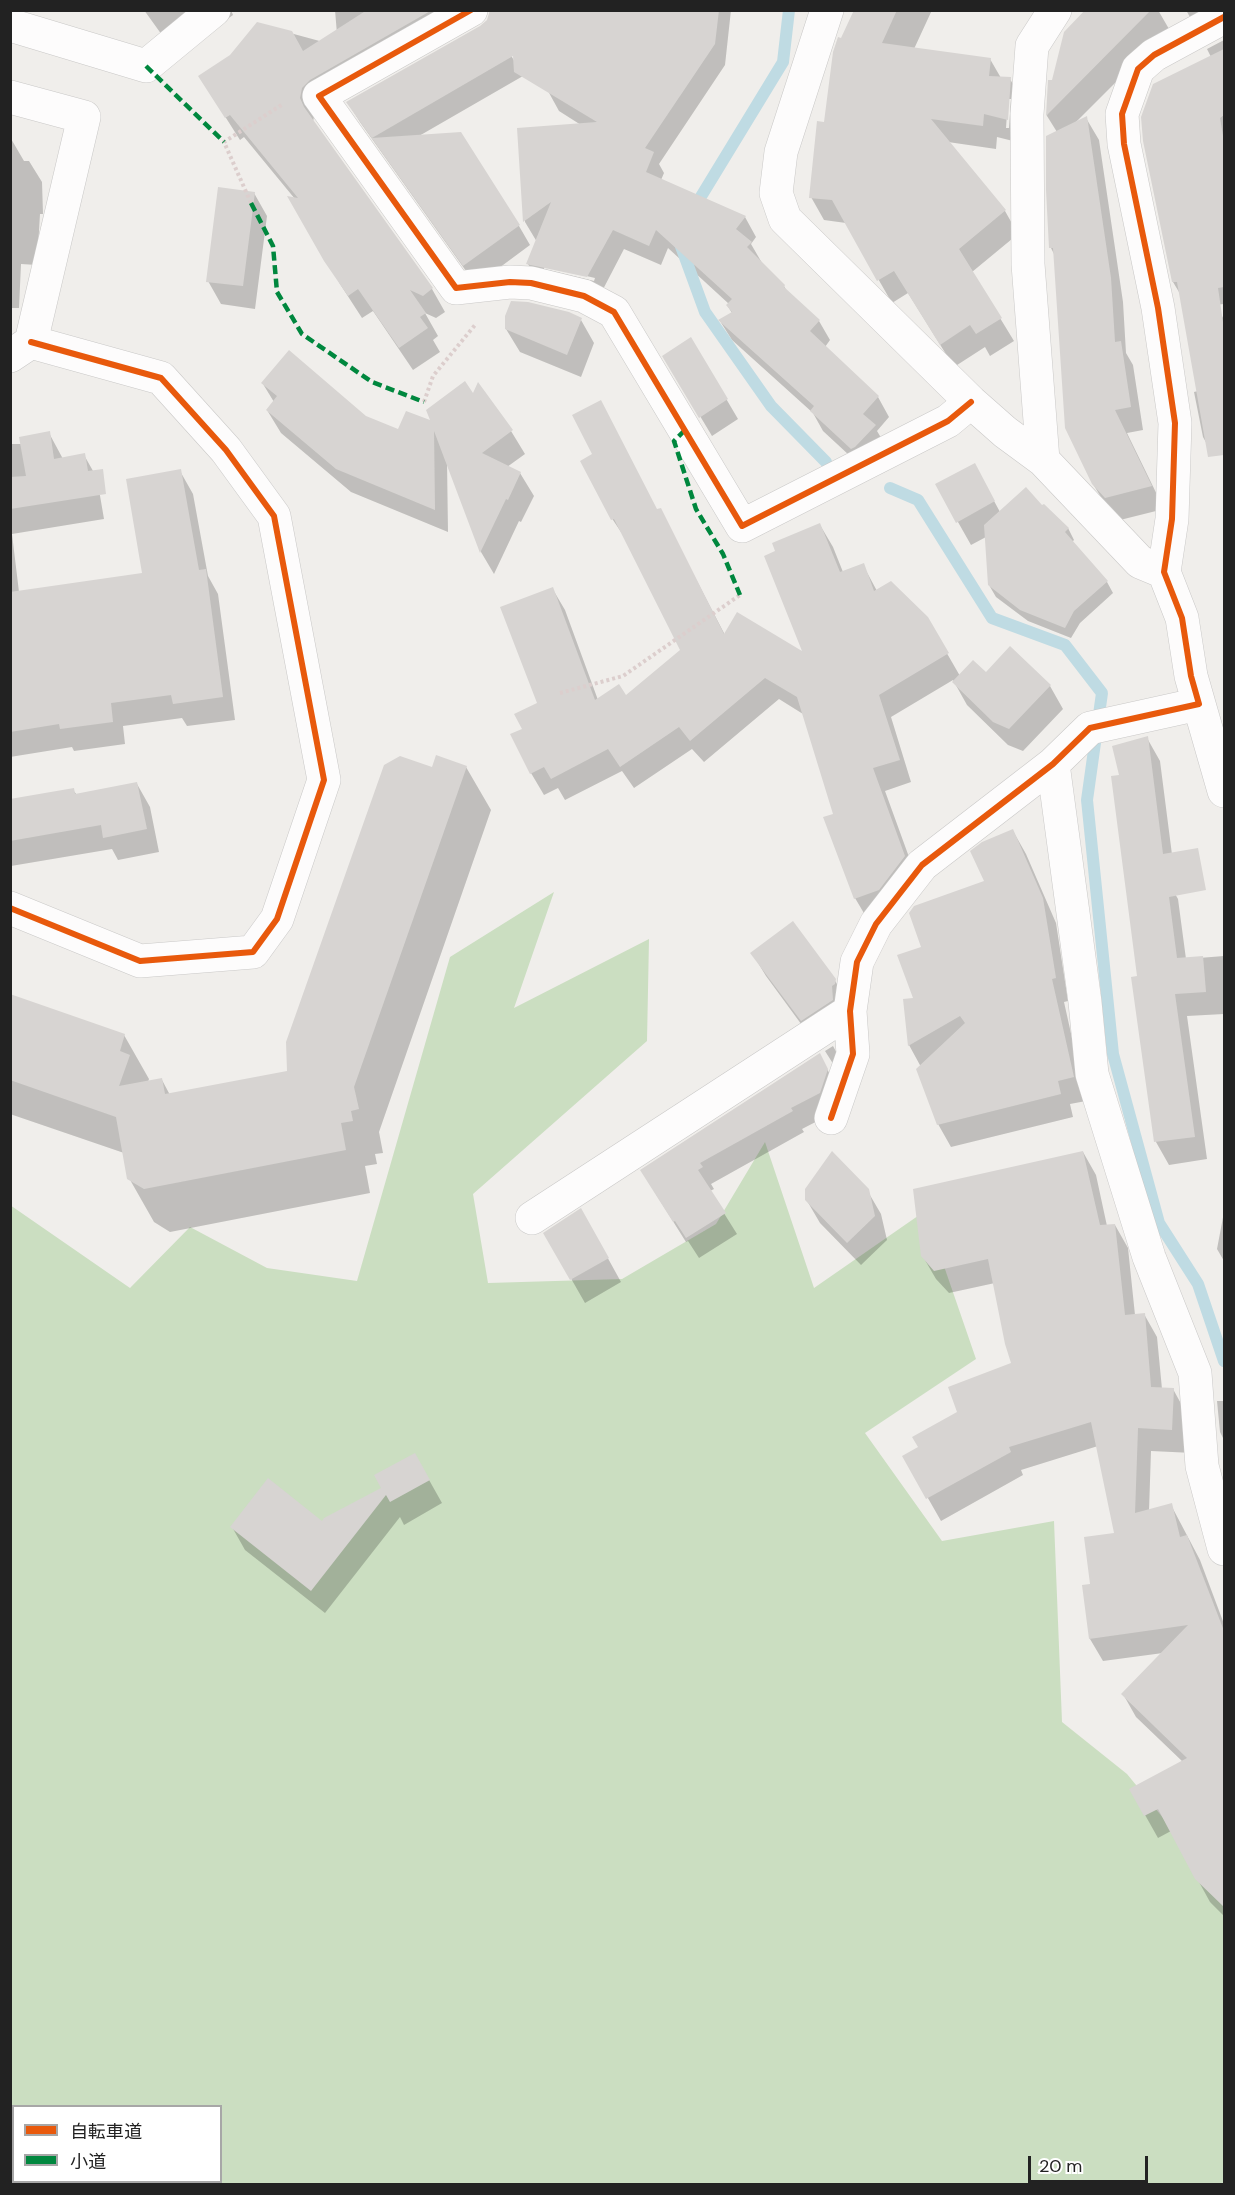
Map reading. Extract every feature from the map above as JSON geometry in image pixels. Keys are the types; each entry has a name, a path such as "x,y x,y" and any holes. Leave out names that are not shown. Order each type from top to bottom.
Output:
{"street":[{"path":"10,25 146,66 214,10"},
{"path":"471,10 319,96 456,288 510,282 531,283 584,296 614,312 742,526 948,421 971,402"},
{"path":"827,10 781,152 776,193 785,219 971,402 1005,432 1043,460 1140,562 1164,572"},
{"path":"1043,460 1028,264 1027,114 1032,46 1055,10"},
{"path":"1224,17 1154,55 1138,69 1122,114 1124,144 1158,308 1175,423 1172,519 1164,572 1182,618 1191,676 1224,791"},
{"path":"10,97 84,117 21,349 160,378 226,450 274,516 324,780 277,919 253,952 140,961 10,908"},
{"path":"831,1118 853,1053 850,1011 857,962 876,924 922,865 1053,764 1090,728 1199,704"},
{"path":"1053,764 1085,1002 1092,1074 1149,1257 1195,1373 1202,1466 1224,1549"},
{"path":"532,1218 850,1011"}],"path":[{"path":"251,203 224,142 307,89 319,96"},
{"path":"424,402 434,376 510,282"},
{"path":"560,693 623,676 740,595"}],"green space":[{"path":"554,892 514,1008 649,939 647,1041 473,1194 488,1283 622,1279 716,1224 765,1142 814,1288 925,1211 976,1359 865,1433 942,1541 1054,1521 1062,1722 1127,1774 1224,1892 1224,2184 11,2184 10,1205 130,1288 190,1227 267,1268 357,1281 450,957"}],"building":[{"path":"367,10 432,10 310,80 302,88 300,98 304,107 433,288 423,296 410,290 426,313 420,317 428,328 399,348 358,289 348,296 324,261 287,196 298,198 230,115 225,118 198,76 230,55 257,22 292,31 303,51"},
{"path":"490,10 719,10 715,44 645,148 654,152 646,172 746,216 736,229 752,242 747,247 785,285 784,287 820,320 810,331 879,396 863,414 876,425 855,447 851,449 810,411 814,406 718,320 732,312 726,305 732,299 656,230 649,246 613,230 587,277 526,264 551,202 523,222 517,128 597,122 514,72 513,56 372,138 461,132 520,225 463,266 346,102 480,26 487,20"},
{"path":"854,10 897,10 882,43 991,58 989,76 1011,77 1008,120 984,114 983,126 931,119 1006,210 959,249 1002,318 976,334 970,325 940,345 894,271 877,281 832,200 809,198 817,121 824,122 833,52 838,37 841,38"},
{"path":"1085,10 1151,10 1046,116 1048,80 1052,80 1064,32"},
{"path":"1224,49 1224,115 1220,118 1224,142 1224,287 1218,288 1224,329 1224,455 1208,457 1177,282 1172,282 1143,141 1141,117 1153,84"},
{"path":"1087,116 1111,278 1115,342 1121,341 1131,407 1115,410 1152,486 1105,498 1092,484 1065,428 1053,248 1049,248 1046,190 1046,136"},
{"path":"218,187 255,192 243,286 206,282"},
{"path":"511,301 528,302 569,312 582,318 567,355 505,329 505,316"},
{"path":"691,337 728,399 699,418 662,356"},
{"path":"289,350 366,416 398,429 406,411 430,420 426,410 465,381 473,393 478,382 513,430 482,453 521,472 480,553 434,431 435,510 336,469 266,410 277,396 261,383"},
{"path":"601,400 657,509 661,508 724,634 737,612 802,651 764,556 775,551 772,543 820,523 840,572 864,563 874,591 891,581 928,617 949,653 879,695 900,760 873,768 905,856 879,890 854,899 823,817 833,814 797,697 765,678 690,741 679,727 620,767 608,749 551,779 544,767 530,774 510,734 522,729 514,714 537,703 500,607 553,587 595,700 619,684 626,695 680,650 614,519 611,520 580,461 592,454 572,415"},
{"path":"50,431 54,459 85,453 88,471 103,469 106,494 10,509 10,477 26,476 19,437"},
{"path":"975,463 995,501 956,523 935,484"},
{"path":"181,469 199,570 206,569 223,697 173,704 171,695 111,703 113,722 60,729 59,724 10,732 10,592 142,573 126,479"},
{"path":"1026,487 1042,505 1044,504 1069,528 1065,532 1108,581 1074,611 1065,628 1020,610 988,585 984,525"},
{"path":"1010,646 1051,685 1009,729 993,722 952,682 973,660 986,672"},
{"path":"1148,736 1163,854 1198,848 1206,890 1169,897 1177,958 1203,956 1206,992 1175,994 1195,1137 1154,1142 1131,977 1137,976 1111,776 1119,775 1112,746"},
{"path":"436,755 467,766 354,1087 359,1109 351,1111 353,1121 341,1123 346,1150 144,1189 127,1179 116,1117 10,1080 10,994 125,1034 120,1051 130,1055 119,1086 162,1078 165,1094 287,1071 286,1042 384,765 400,756 432,767"},
{"path":"137,782 147,829 103,838 101,825 10,841 10,799 74,788 75,794"},
{"path":"1013,829 1043,898 1056,978 1052,979 1074,1077 1058,1081 1061,1094 937,1125 916,1069 965,1023 960,1016 908,1046 903,999 913,998 897,955 921,947 909,913 914,906 984,881 970,851 982,842"},
{"path":"793,921 836,979 832,986 833,1000 801,1021 750,953"},
{"path":"820,1053 828,1069 820,1093 791,1108 793,1111 700,1163 703,1167 698,1170 726,1213 686,1238 675,1221 673,1222 640,1170"},
{"path":"832,1151 869,1189 875,1216 847,1243 805,1200 805,1189"},
{"path":"1083,1151 1100,1225 1115,1224 1125,1315 1145,1313 1151,1387 1174,1388 1172,1430 1138,1428 1135,1513 1172,1503 1180,1537 1187,1535 1224,1631 1224,1907 1195,1879 1158,1809 1144,1816 1129,1789 1187,1758 1121,1694 1188,1625 1089,1639 1082,1585 1090,1584 1084,1537 1114,1533 1091,1422 1009,1447 1011,1452 926,1499 902,1456 918,1447 912,1437 957,1412 948,1387 1011,1363 988,1259 934,1271 921,1256 913,1189"},
{"path":"581,1208 609,1258 570,1280 543,1233"},
{"path":"415,1453 430,1480 390,1502 386,1495 311,1591 230,1527 268,1478 322,1521 381,1488 374,1475"}],"waterway":[{"path":"694,208 783,62 789,10"},
{"path":"679,241 705,312 771,406 826,462"},
{"path":"890,488 918,500 992,618 1065,645 1102,693 1087,800 1113,1054 1159,1223 1198,1284 1224,1361"}],"marked path":[{"path":"146,66 224,142"},
{"path":"251,203 273,246 277,292 302,334 372,382 424,402"},
{"path":"685,430 674,441 696,509 723,554 740,595"}],"cycle path":[{"path":"471,10 319,96 456,288 510,282 531,283 584,296 614,312 742,526 948,421 971,402"},
{"path":"831,1118 853,1054 850,1011 857,962 876,924 922,865 1053,764 1090,728 1199,704 1191,676 1182,618 1164,572 1172,519 1175,423 1158,308 1124,144 1122,114 1138,69 1154,55 1224,17"},
{"path":"10,908 140,961 253,952 277,919 324,780 274,516 226,450 161,378 31,342"}]}
